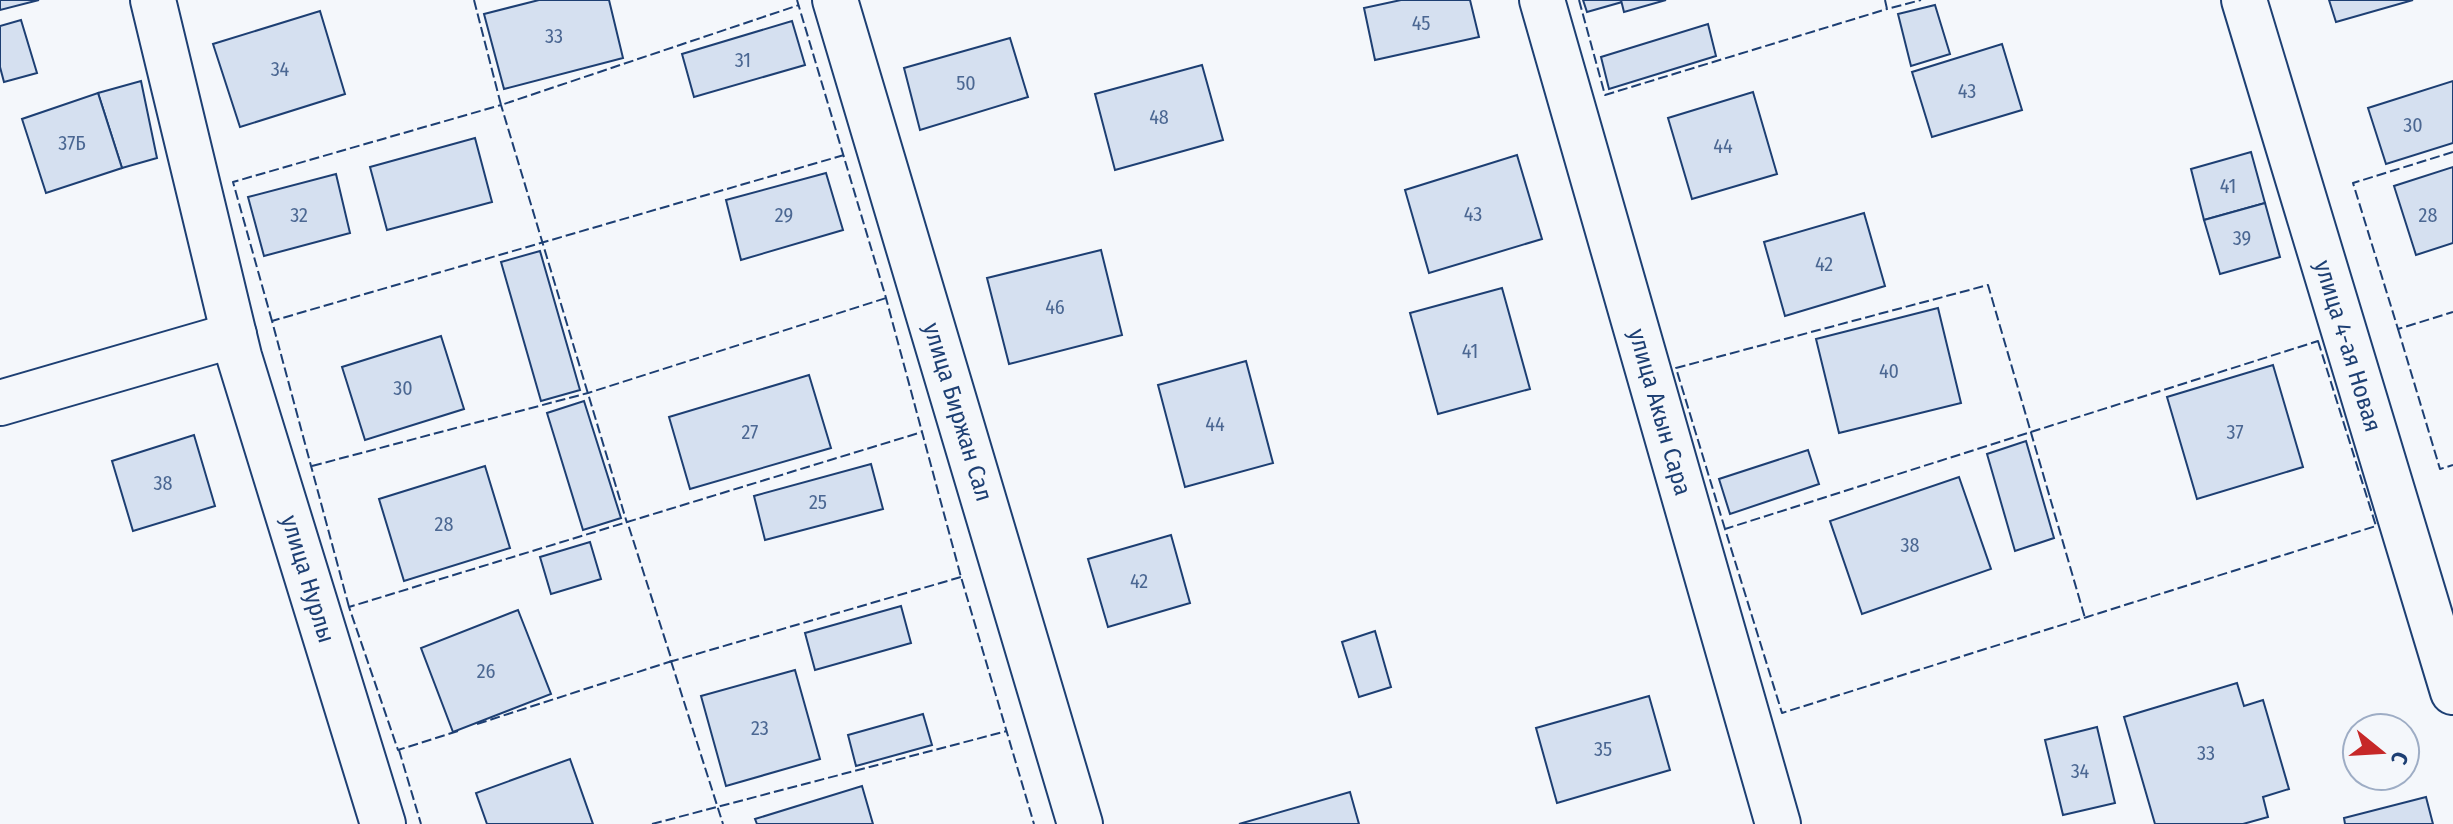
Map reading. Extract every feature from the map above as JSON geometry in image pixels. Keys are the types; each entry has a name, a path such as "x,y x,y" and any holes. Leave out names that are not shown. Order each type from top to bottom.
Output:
{"street":[{"name":"улица Нурлы","path":"153,0 234,335 383,824"},
{"name":"улица Биржан Сал","path":"835,0 1080,824"},
{"name":"улица Акын Сара","path":"1542,0 1778,824"},
{"name":"улица 4-ая Новая","path":"2244,0 2453,692"},
{"path":"0,403 234,335"}],"building":[{"path":"0,0 39,0 0,10"},
{"path":"539,0 609,0 623,58 504,89 484,14"},
{"path":"1401,0 1470,0 1479,37 1375,60 1364,8"},
{"path":"1583,0 1621,0 1622,2 1587,12"},
{"path":"1621,0 1666,0 1624,12"},
{"path":"2329,0 2413,0 2336,22"},
{"path":"1935,5 1950,54 1911,66 1898,14"},
{"path":"320,11 345,94 240,127 213,44"},
{"path":"21,20 37,73 4,82 0,67 0,26"},
{"path":"792,21 805,65 694,97 682,54"},
{"path":"1708,24 1716,56 1609,89 1601,57"},
{"path":"1010,38 1028,97 920,130 904,68"},
{"path":"2002,44 2022,110 1932,137 1912,72"},
{"path":"1202,65 1223,140 1115,170 1095,94"},
{"path":"141,81 157,158 122,168 98,93"},
{"path":"2453,81 2453,143 2386,164 2368,108"},
{"path":"1753,92 1777,174 1692,199 1668,118"},
{"path":"98,93 122,168 46,193 22,119"},
{"path":"475,138 492,202 387,230 370,167"},
{"path":"2251,152 2265,203 2204,220 2191,169"},
{"path":"1517,155 1542,239 1429,273 1405,190"},
{"path":"2453,167 2453,243 2416,255 2394,186"},
{"path":"826,173 843,230 741,260 726,200"},
{"path":"336,174 350,233 264,256 248,197"},
{"path":"2265,203 2280,257 2220,274 2204,220"},
{"path":"1864,213 1885,286 1785,316 1764,242"},
{"path":"1101,250 1122,335 1009,364 987,278"},
{"path":"540,251 580,390 541,401 501,262"},
{"path":"1502,288 1530,389 1438,414 1410,313"},
{"path":"1938,308 1961,403 1839,433 1816,339"},
{"path":"441,336 464,409 365,440 342,367"},
{"path":"1246,361 1273,463 1185,487 1158,385"},
{"path":"2273,365 2303,467 2197,499 2167,397"},
{"path":"809,375 831,448 690,489 669,417"},
{"path":"584,401 621,518 583,530 547,413"},
{"path":"194,435 215,506 133,531 112,461"},
{"path":"2026,441 2054,538 2015,551 1987,454"},
{"path":"1808,450 1819,484 1730,514 1719,479"},
{"path":"871,464 883,509 765,540 754,496"},
{"path":"485,466 510,548 404,581 379,499"},
{"path":"1959,477 1991,569 1862,614 1830,521"},
{"path":"1171,535 1190,603 1108,627 1088,559"},
{"path":"590,542 601,579 551,594 540,557"},
{"path":"901,606 911,643 815,670 805,633"},
{"path":"518,610 551,694 453,732 421,648"},
{"path":"1375,631 1391,687 1359,697 1342,642"},
{"path":"795,670 820,759 726,786 701,696"},
{"path":"2237,683 2244,706 2263,700 2289,789 2263,797 2268,817 2243,824 2155,824 2124,717"},
{"path":"1649,696 1670,770 1557,803 1536,728"},
{"path":"923,714 932,745 856,766 848,735"},
{"path":"2097,727 2115,803 2063,815 2045,740"},
{"path":"570,759 593,824 487,824 476,793"},
{"path":"862,786 873,824 757,824 755,819"},
{"path":"1350,792 1359,824 1239,824"},
{"path":"2426,797 2433,824 2345,824 2344,818"}],"fence":[{"path":"474,0 501,105 799,5"},
{"path":"797,0 886,298 961,577 1034,824"},
{"path":"1579,0 1605,95 1887,9"},
{"path":"1885,0 1887,9 1921,0"},
{"path":"272,321 233,182 501,105 627,523"},
{"path":"2453,152 2353,183 2398,329 2453,312"},
{"path":"349,607 272,321 844,155"},
{"path":"1725,529 1676,368 1988,285 2085,618"},
{"path":"312,466 588,393 886,298"},
{"path":"2398,329 2440,469 2453,465"},
{"path":"2318,341 2376,526 1782,713 1725,529 2318,341"},
{"path":"458,731 398,750 349,607 922,432"},
{"path":"477,724 672,661 627,521"},
{"path":"669,662 961,577"},
{"path":"671,661 723,824"},
{"path":"652,824 1007,731"},
{"path":"399,750 421,824"}]}
